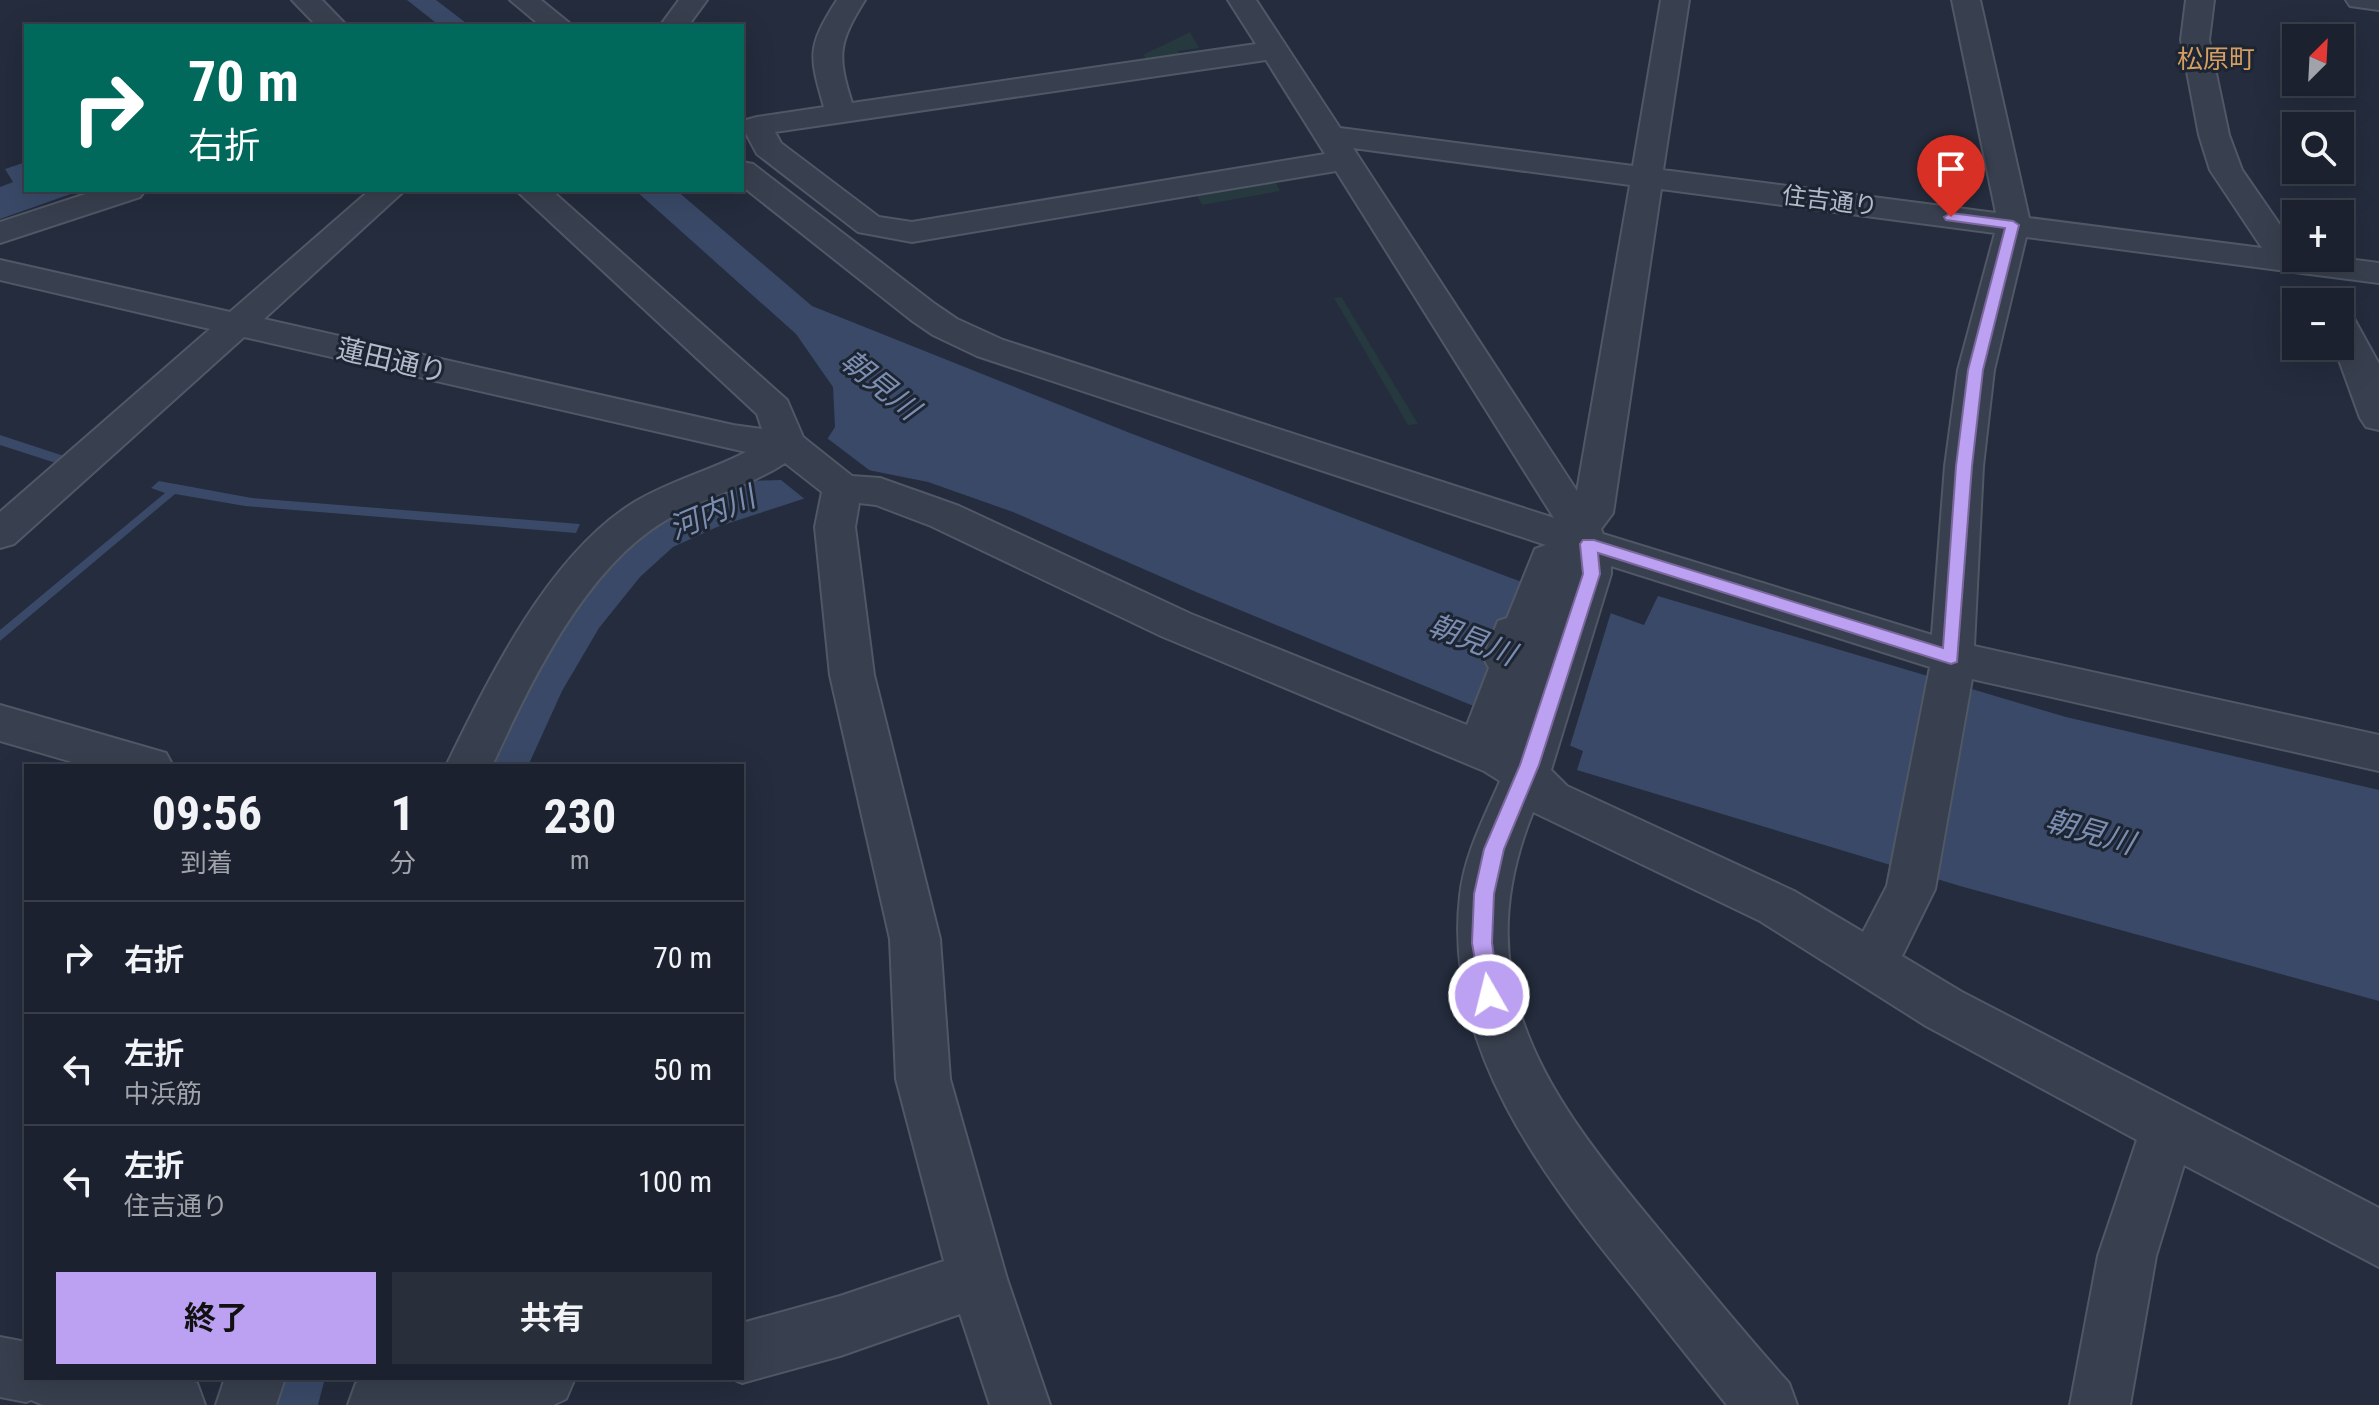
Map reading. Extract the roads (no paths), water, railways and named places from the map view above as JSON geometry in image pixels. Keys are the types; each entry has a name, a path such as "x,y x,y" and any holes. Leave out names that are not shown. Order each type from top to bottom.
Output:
{"street":[{"path":"306,0 331,24"},
{"path":"524,0 556,24"},
{"path":"675,24 693,0"},
{"path":"851,0 829,34 825,46 825,60 841,114 1273,50"},
{"path":"1242,0 1587,548"},
{"path":"1675,0 1587,548 1518,762 1494,849 1484,894 1482,943 1489,995 1502,1039 1520,1083 1545,1129 1576,1173 1767,1405"},
{"path":"2200,0 2195,40 2214,135 2226,170 2282,242"},
{"path":"2360,0 2379,2"},
{"path":"1872,964 1911,889 1950,671 1964,466 1976,370 2013,225 1958,1"},
{"name":"住吉通り","path":"841,114 757,126 768,148 869,225 912,232 1335,148 1647,177 2282,260"},
{"path":"744,173 923,312 970,340 1950,671 2379,753"},
{"path":"0,233 123,192"},
{"path":"0,534 387,192"},
{"path":"534,192 774,409 790,447 842,488 880,492 945,516 1176,625 1500,758 1518,762 1551,800 1777,906 1944,1009 2379,1239"},
{"name":"蓮田通り","path":"0,270 733,438 790,447"},
{"name":"住吉通り","path":"2354,270 2379,273"},
{"path":"2306,272 2318,288"},
{"path":"2354,350 2372,379 2379,418"},
{"path":"470,764 491,718 534,643 609,545 633,522 662,504 790,447"},
{"path":"842,488 835,527 853,678 915,939 923,1079 978,1279 1020,1405"},
{"path":"0,723 143,764"},
{"path":"2100,1405 2127,1256 2168,1129"},
{"path":"744,1352 840,1326 978,1279"},
{"path":"0,1367 24,1372"},
{"path":"60,1380 175,1405"},
{"path":"246,1405 254,1380"},
{"path":"378,1405 440,1391 529,1380"}],"water":[{"path":"407,0 436,0 467,24 437,24"},
{"path":"24,163 24,192 76,192 0,219 0,187 13,182 5,169"},
{"path":"637,192 678,192 812,306 1130,433 1511,578 1644,625 1658,596 2066,717 2379,790 2379,1001 1960,886 1577,770 1583,751 1196,592 1013,512 928,482 868,470 806,498 717,527 673,547 640,577 599,628 562,691 529,764 478,764 561,619 648,526 828,438 835,427 833,387 796,334"},
{"path":"0,435 70,458 62,465 0,445"},
{"path":"159,481 252,498 580,524 576,533 245,506 175,494 0,641 0,630 165,493 151,488"},
{"path":"269,1380 324,1380 318,1405 262,1405"}],"district":[{"name":"松原町","path":"2216,59"}],"water label":[{"name":"朝見川","path":"880,385"},
{"name":"河内川","path":"712,513"},
{"name":"朝見川","path":"1472,640"},
{"name":"朝見川","path":"2090,832"}]}
